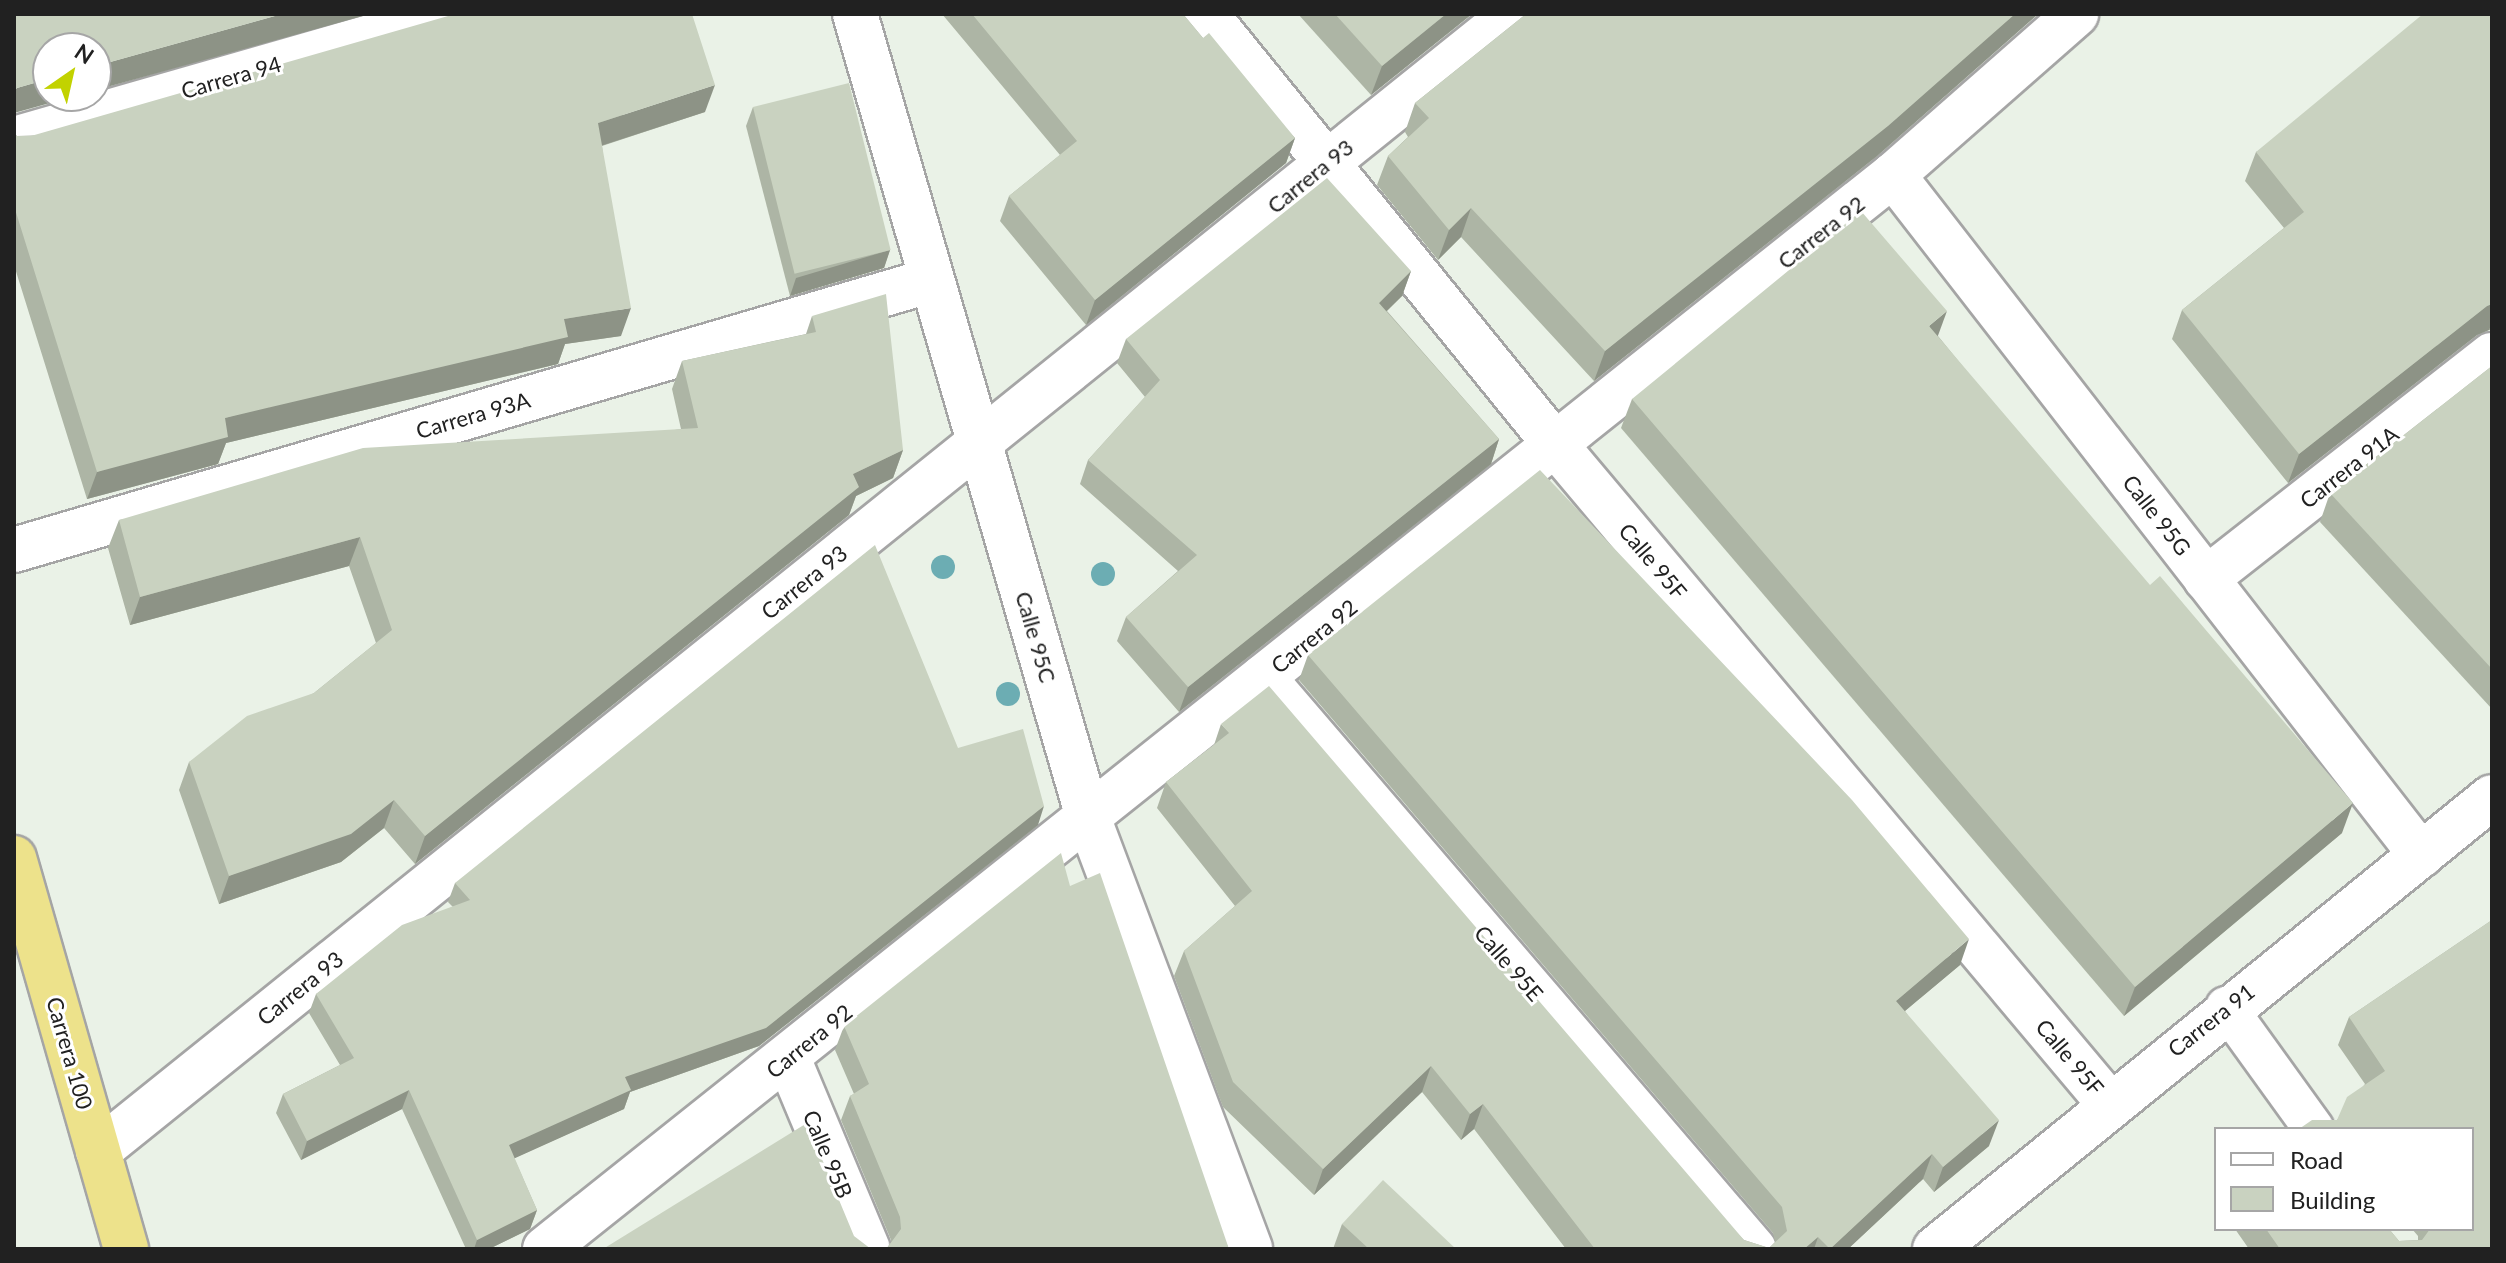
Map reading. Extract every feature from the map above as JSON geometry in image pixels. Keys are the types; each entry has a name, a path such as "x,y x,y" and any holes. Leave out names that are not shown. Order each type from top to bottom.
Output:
{"highway":[{"name":"Carrera 100","path":"14,858 126,1249"}],"street":[{"name":"Carrera 94","path":"14,139 449,14"},
{"name":"Calle 95C","path":"855,14 1088,817 1250,1249"},
{"name":"Calle 95F","path":"1206,14 1324,165 1554,443 2108,1102"},
{"name":"Carrera 93","path":"98,1151 1512,14"},
{"name":"Carrera 92","path":"545,1249 1893,175 2076,14"},
{"name":"Calle 95G","path":"1893,175 2421,855"},
{"name":"Carrera 93A","path":"14,550 932,280"},
{"name":"Carrera 91A","path":"2206,579 2492,355"},
{"name":"Calle 95E","path":"1263,677 1754,1249"},
{"name":"Carrera 91","path":"1935,1249 2108,1102 2492,797"},
{"name":"Calle 95B","path":"788,1058 868,1249"}],"lane":[{"path":"2226,1007 2313,1127"}],"building":[{"path":"14,14 282,14 112,62 112,32 32,32 32,84 14,91"},
{"path":"455,14 692,14 715,85 598,123 631,308 564,319 568,337 225,418 228,437 97,472 14,206 14,133 17,136 31,136"},
{"path":"972,14 1183,14 1203,38 1209,33 1295,138 1095,300 1009,196 1077,141"},
{"path":"1335,14 1446,14 1382,66"},
{"path":"1526,14 2015,14 1888,126 1605,351 1471,208 1449,230 1388,156 1429,118 1415,103"},
{"path":"2423,14 2492,14 2492,304 2299,454 2182,310 2304,212 2256,152"},
{"path":"849,83 891,250 795,274 753,107"},
{"path":"1327,178 1411,271 1379,303 1499,439 1188,687 1126,617 1197,555 1088,460 1160,380 1126,339"},
{"path":"1861,211 1947,311 1929,326 2150,585 2160,576 2353,803 2135,987 1632,399"},
{"path":"886,294 903,450 853,474 859,487 425,836 394,800 351,834 229,876 189,762 247,716 314,693 392,630 360,537 140,597 119,520 363,448 698,428 682,361 816,332 812,316"},
{"path":"2492,366 2492,669 2330,493"},
{"path":"1540,470 1852,800 1969,939 1896,1001 1999,1120 1943,1167 1932,1154 1830,1249 1818,1237 1804,1249 1595,1249 1483,1104 1470,1114 1431,1066 1323,1169 1233,1082 1184,951 1252,891 1166,782 1229,733 1221,724 1269,686 1744,1240 1769,1248 1787,1231 1782,1207 1308,655"},
{"path":"875,545 958,748 1023,729 1044,806 766,1028 625,1077 631,1090 509,1145 537,1210 477,1240 409,1090 307,1141 283,1094 354,1058 316,994 402,925 470,900 455,883"},
{"path":"1061,853 1070,886 1100,873 1229,1249 880,1249 887,1248 901,1229 900,1217 850,1096 869,1084 844,1026"},
{"path":"2492,920 2492,1249 2280,1249 2267,1231 2391,1231 2399,1241 2422,1240 2429,1231 2474,1231 2474,1127 2302,1127 2312,1120 2337,1120 2347,1097 2385,1071 2349,1017"},
{"path":"807,1123 854,1236 871,1249 603,1249"},
{"path":"1383,1180 1456,1249 1369,1249 1342,1224"}]}
